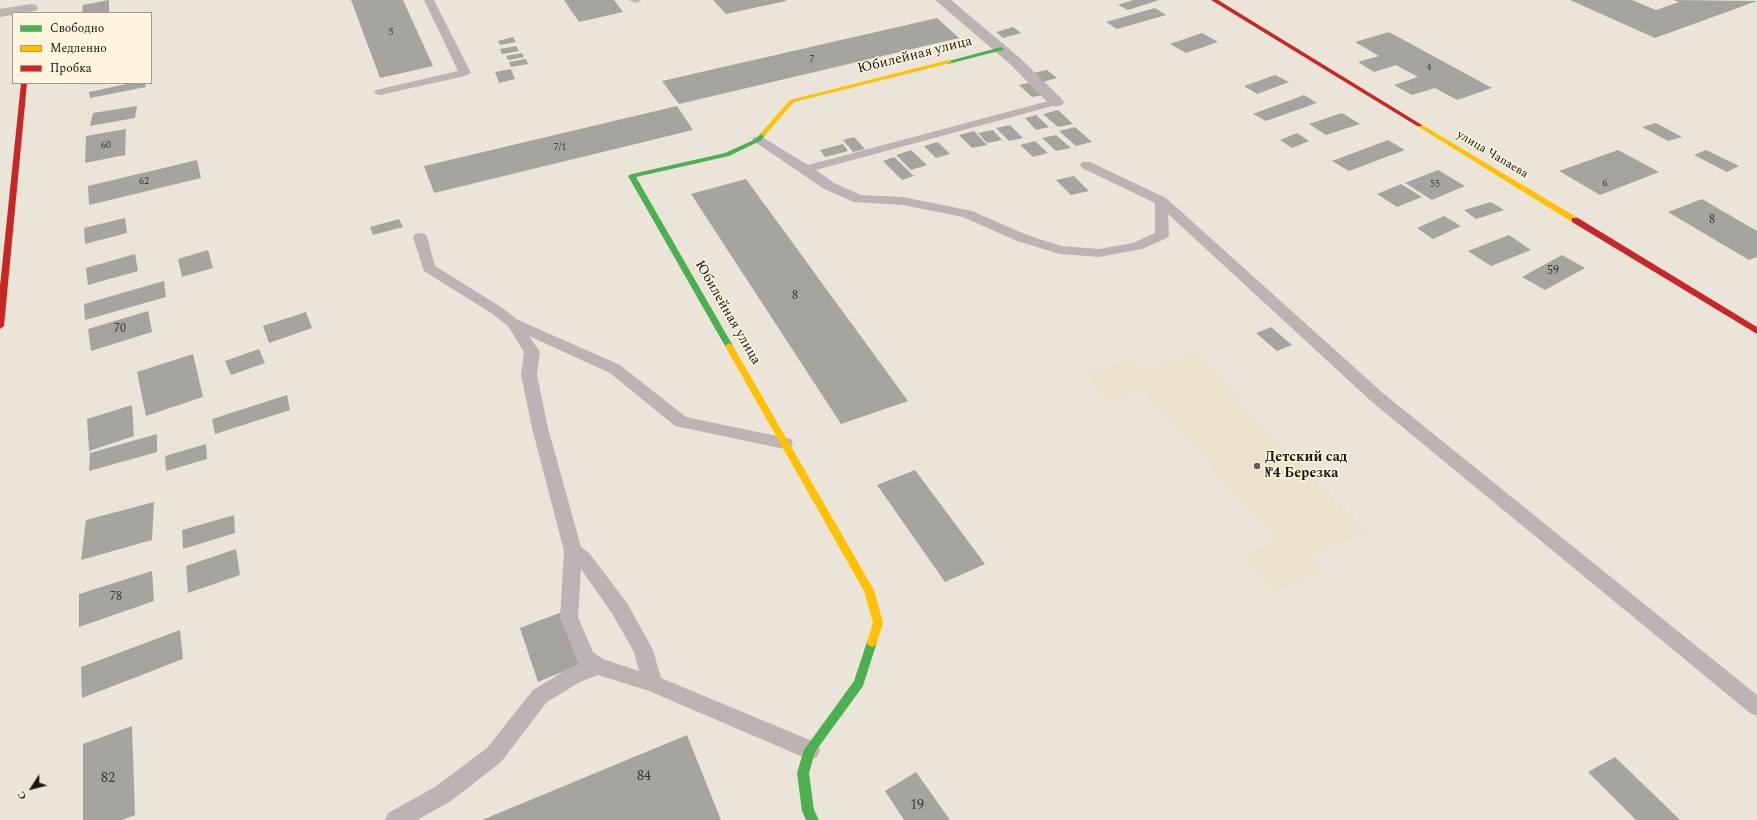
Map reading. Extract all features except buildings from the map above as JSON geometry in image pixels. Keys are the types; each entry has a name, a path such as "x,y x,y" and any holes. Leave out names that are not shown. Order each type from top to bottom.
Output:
{"street":[{"path":"942,0 1001,49 1056,102"},
{"name":"улица Чапаева","path":"1214,0 1757,331"},
{"path":"0,14 31,7"},
{"name":"Юбилейная улица","path":"813,820 808,811 803,772 810,750 859,682 878,623 869,590 632,176 727,155 758,140 792,101 1001,49"},
{"path":"0,326 24,84"}],"lane":[{"path":"380,92 466,73 428,0"},
{"path":"806,169 1056,102"},
{"path":"758,140 806,169 829,186 859,199 903,201 967,214 1022,238 1060,250 1099,254 1137,246 1162,235 1161,201"},
{"path":"1086,165 1161,201 1378,398 1757,707"},
{"path":"420,237 429,268 496,310 513,323 615,369 680,422 785,443"},
{"path":"513,323 532,352 529,375 540,428 564,513 572,551 569,617 585,658 597,666 653,684 810,750"},
{"path":"572,551 584,559 620,609 643,650 653,684"},
{"path":"396,820 443,794 494,755 540,696 573,676 597,666"}],"shaded area":[{"name":"Детский сад №4 Березка","path":"1194,353 1367,532 1310,555 1324,571 1273,592 1242,555 1277,541 1143,390 1110,401 1087,374 1133,359 1144,370"}],"traffic: fast":[{"path":"948,62 1001,49"},
{"path":"729,346 632,176 727,155 758,140 763,134"},
{"path":"813,820 808,811 803,773 810,750 859,683 872,642"}],"traffic: slow":[{"path":"763,134 792,101 948,62"},
{"path":"1419,125 1575,220"},
{"path":"729,346 869,590 878,623 872,642"}],"traffic: jam":[{"path":"1214,0 1419,125"},
{"path":"0,326 24,84"},
{"path":"1575,220 1757,331"}],"place":[{"name":"Детский сад №4 Березка","path":"1257,466"}]}
